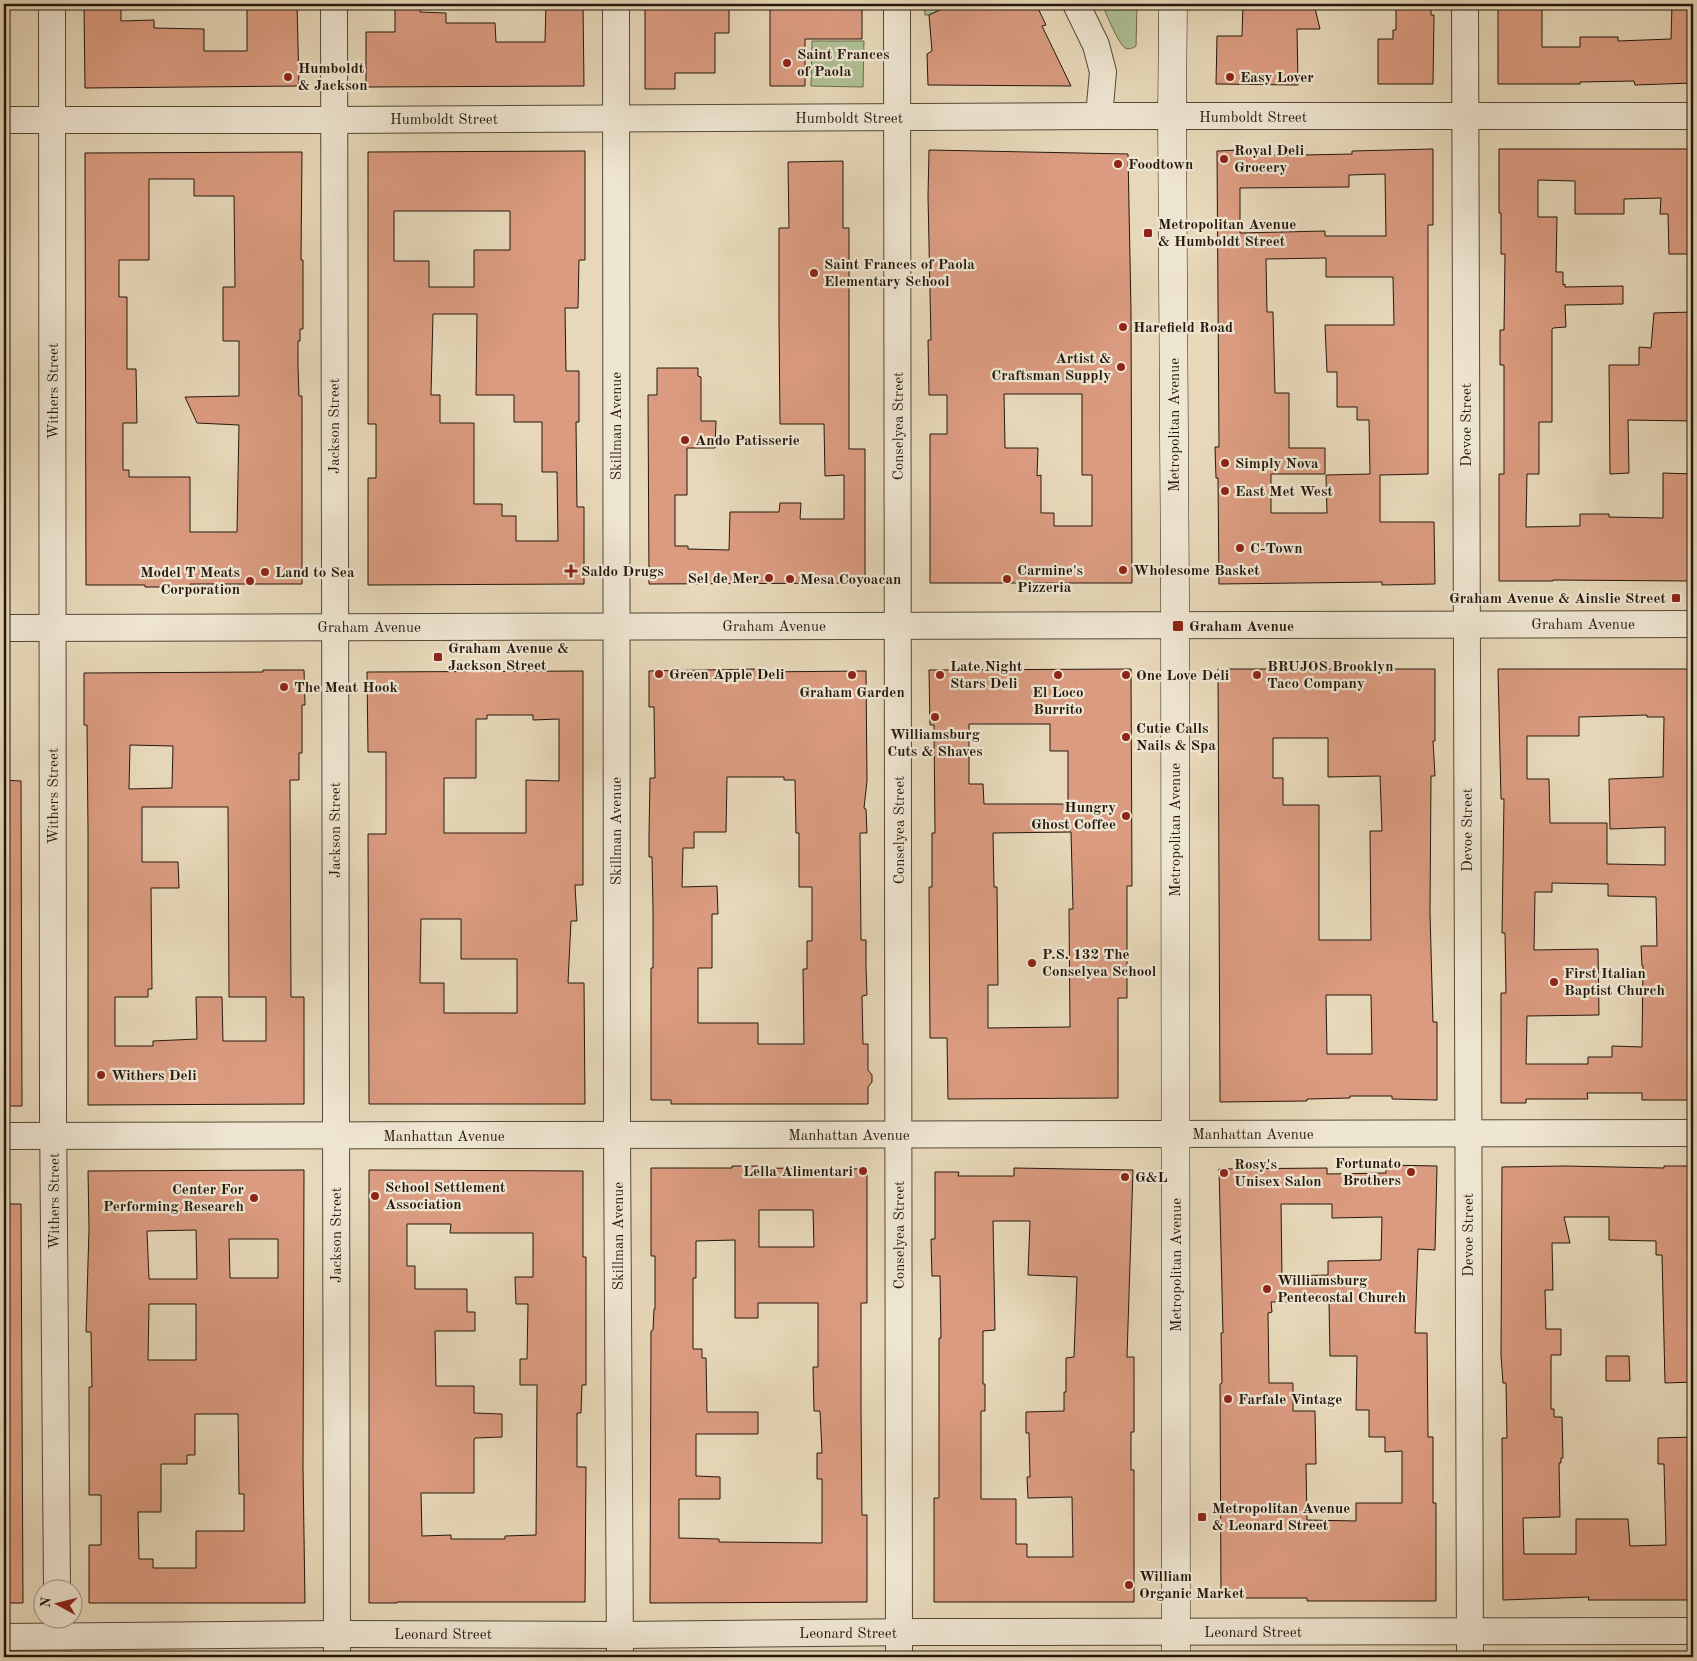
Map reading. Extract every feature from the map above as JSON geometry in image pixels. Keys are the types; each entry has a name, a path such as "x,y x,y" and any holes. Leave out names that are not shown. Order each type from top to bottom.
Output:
{"main road":[{"name":"Metropolitan Avenue","path":"1173,4 1176,1645"}],"street":[{"name":"Withers Street","path":"52,4 54,1136 57,1578"},
{"name":"Jackson Street","path":"334,4 337,1646"},
{"name":"Skillman Avenue","path":"616,4 617,1136 620,1646"},
{"name":"Conselyea Street","path":"897,4 900,1135 899,1645"},
{"path":"1076,4 1096,45 1103,72 1099,116"},
{"name":"Devoe Street","path":"1464,4 1466,116 1467,1133 1470,1657"},
{"name":"Humboldt Street","path":"4,120 1693,116"},
{"name":"Graham Avenue","path":"4,628 1693,624"},
{"name":"Manhattan Avenue","path":"4,1136 1693,1133"},
{"name":"Leonard Street","path":"4,1637 337,1646 1176,1645 1470,1631 1693,1631"}],"green space":[{"path":"924,4 953,4 925,15"},
{"path":"1102,4 1137,4 1136,46 1128,49 1122,45 1112,28"},
{"path":"812,41 864,41 863,87 811,86"}],"building":[{"path":"84,4 121,4 121,21 154,20 154,28 204,29 204,51 247,51 247,4 297,4 299,86 85,88"},
{"path":"395,4 420,4 420,12 446,13 446,23 495,23 496,42 545,42 546,4 583,4 584,86 366,87 366,32 395,32"},
{"path":"645,4 729,4 729,33 715,33 715,73 675,73 675,89 645,89"},
{"name":"Saint Frances of Paola","path":"770,4 862,4 862,39 805,39 805,86 770,86"},
{"path":"953,4 1036,4 1046,25 1042,26 1071,86 928,85 927,54 932,51 929,15"},
{"path":"1243,4 1314,4 1320,29 1297,29 1298,85 1216,84 1217,36 1242,36"},
{"path":"1396,4 1431,4 1431,15 1434,15 1433,84 1378,84 1378,39 1393,39 1393,30 1396,30"},
{"path":"1498,4 1542,4 1542,47 1580,47 1580,37 1618,37 1618,41 1671,39 1672,4 1693,4 1693,83 1635,85 1634,81 1580,82 1580,84 1498,84"},
{"path":"1433,149 1433,225 1428,225 1428,474 1380,475 1380,522 1434,522 1435,584 1382,585 1382,582 1219,584 1218,478 1216,478 1215,447 1219,447 1217,151 1240,150 1240,155 1303,155 1352,154 1352,151","holes":["1385,174 1386,236 1325,236 1325,231 1240,233 1240,188 1349,187 1349,175","1326,258 1326,277 1393,277 1394,325 1325,325 1327,372 1337,372 1337,407 1357,407 1357,420 1369,420 1370,474 1326,475 1327,513 1271,513 1271,474 1325,474 1325,448 1289,448 1289,393 1275,393 1273,312 1267,312 1266,259"]},
{"path":"1499,149 1693,149 1693,254 1669,254 1668,214 1660,214 1661,198 1624,199 1624,214 1575,214 1575,181 1538,180 1538,217 1557,217 1556,272 1563,272 1563,285 1565,284 1565,287 1623,286 1623,304 1565,305 1566,327 1552,329 1552,422 1539,422 1539,474 1527,474 1526,527 1580,526 1580,514 1609,514 1609,517 1663,518 1663,473 1693,474 1693,581 1499,581 1499,474 1504,474 1504,365 1500,365 1500,330 1504,330 1505,254 1501,254"},
{"path":"929,150 1128,154 1131,311 1132,583 930,583 930,434 947,434 947,395 929,395 928,340 931,340","holes":["1004,394 1082,394 1082,475 1092,475 1092,526 1054,526 1054,513 1041,513 1041,475 1037,476 1038,448 1005,448"]},
{"path":"585,151 585,260 579,260 578,308 565,308 566,371 579,371 579,422 576,422 577,507 584,507 584,584 368,585 368,478 376,478 376,424 368,424 368,152","holes":["394,211 510,211 510,250 474,250 474,287 429,287 429,261 394,261","433,314 477,314 476,395 514,395 514,422 542,422 542,472 557,472 558,541 516,541 516,516 502,516 502,504 474,504 474,423 440,423 440,395 431,395"]},
{"path":"302,152 301,260 303,260 303,329 300,329 300,341 298,341 298,366 299,396 302,396 302,584 190,584 190,587 86,585 85,153","holes":["149,179 194,179 194,196 234,196 235,287 223,287 223,341 239,341 239,396 185,397 197,423 239,425 237,532 190,532 190,477 129,477 129,470 123,470 123,423 137,423 136,369 127,369 127,297 119,297 119,260 149,260"]},
{"path":"843,161 843,228 849,228 849,449 865,449 865,583 649,584 648,395 657,395 657,368 698,368 698,376 701,377 701,421 716,421 715,448 687,448 687,495 675,495 675,546 688,546 688,549 729,550 730,512 779,512 780,503 801,503 800,519 844,519 844,475 825,476 824,424 780,424 779,319 779,228 789,228 788,162"},
{"path":"1693,312 1693,421 1628,420 1629,473 1610,474 1609,365 1639,365 1639,347 1651,348 1654,313"},
{"path":"757,669 757,672 866,671 867,781 864,808 866,809 867,833 860,833 861,940 866,940 867,995 862,996 863,1044 868,1044 868,1070 872,1075 872,1082 868,1087 868,1104 671,1104 671,1100 651,1100 653,910 652,857 649,857 649,834 650,778 655,778 654,707 649,707 649,671","holes":["727,777 784,777 784,780 795,780 796,833 799,833 799,887 812,887 812,941 807,941 807,969 803,969 804,1044 758,1044 758,1023 698,1023 698,968 712,968 712,914 718,914 717,886 682,887 683,848 694,848 694,832 726,832"]},
{"path":"1131,669 1132,886 1127,886 1127,998 1118,998 1118,1098 948,1099 947,1038 930,1038 929,887 932,887 932,833 935,833 934,725 930,725 929,670","holes":["969,724 1050,724 1050,751 1068,751 1068,804 984,804 983,784 969,784","1071,832 1073,909 1069,909 1070,1027 988,1028 988,985 998,985 997,887 994,887 993,833"]},
{"path":"1218,669 1435,669 1435,741 1433,741 1435,776 1431,776 1430,913 1433,1022 1437,1022 1437,1100 1392,1099 1392,1096 1350,1096 1350,1098 1307,1099 1307,1101 1220,1102","holes":["1273,738 1328,738 1328,777 1380,776 1382,831 1370,831 1371,940 1319,940 1319,805 1283,805 1283,778 1273,778","1326,995 1371,995 1372,1054 1327,1054"]},
{"path":"1498,669 1693,669 1693,1100 1642,1100 1642,1093 1587,1093 1588,1099 1526,1099 1526,1103 1501,1103 1501,993 1506,993 1505,933 1502,933 1504,799 1501,799","holes":["1647,715 1647,717 1664,717 1663,777 1609,779 1610,829 1665,827 1665,865 1607,864 1607,823 1550,823 1549,779 1527,779 1527,736 1579,736 1579,717","1552,883 1608,884 1608,896 1656,897 1657,946 1641,946 1643,966 1642,1047 1612,1046 1612,1057 1588,1057 1588,1064 1526,1064 1527,1016 1599,1015 1598,949 1534,950 1535,892 1552,892"]},
{"path":"263,670 304,670 305,705 302,705 302,753 299,753 299,780 290,780 291,997 304,997 304,1104 88,1105 88,831 87,725 84,725 84,673 263,672","holes":["130,745 173,746 172,788 129,789","142,807 228,807 229,997 266,997 266,1041 223,1041 222,997 196,997 197,1039 153,1041 153,1046 115,1046 115,997 148,997 148,989 152,989 151,888 179,888 178,862 142,862"]},
{"path":"583,671 583,885 575,885 577,921 571,921 568,983 584,983 585,1104 369,1104 368,834 386,834 386,752 368,752 367,672","holes":["487,715 533,715 533,720 559,719 559,781 526,780 526,833 444,833 444,778 476,778 476,719 487,719","421,919 461,919 461,959 517,959 517,1013 444,1013 444,983 420,983"]},
{"path":"4,780 21,781 22,1106 4,1106"},
{"path":"1386,1165 1437,1166 1435,1250 1418,1249 1415,1333 1427,1333 1428,1437 1433,1437 1433,1503 1436,1503 1436,1601 1307,1601 1307,1598 1221,1598 1220,1384 1222,1383 1221,1333 1223,1333 1219,1169 1327,1168 1327,1174 1386,1173","holes":["1281,1204 1332,1204 1332,1218 1382,1217 1381,1260 1328,1261 1328,1275 1282,1276","1271,1302 1329,1302 1330,1356 1357,1356 1356,1410 1369,1410 1369,1437 1385,1437 1385,1452 1402,1451 1402,1503 1356,1503 1356,1521 1307,1520 1306,1464 1316,1464 1315,1411 1293,1411 1293,1383 1269,1383 1268,1313 1272,1312"]},
{"path":"732,1166 759,1166 759,1168 867,1169 867,1303 861,1303 861,1411 862,1515 867,1515 867,1602 650,1603 651,1331 653,1330 655,1309 655,1256 651,1256 651,1168 732,1168","holes":["759,1210 813,1210 814,1247 759,1247","735,1240 735,1318 758,1318 758,1303 818,1303 818,1367 813,1367 814,1411 820,1411 822,1453 817,1453 817,1479 822,1479 822,1543 719,1542 719,1539 679,1538 679,1499 720,1499 720,1477 696,1476 696,1434 758,1434 758,1412 707,1412 706,1358 702,1358 702,1349 693,1349 693,1278 696,1278 696,1241"]},
{"path":"1664,1166 1693,1166 1693,1382 1665,1383 1662,1255 1656,1255 1656,1241 1609,1240 1609,1217 1564,1217 1570,1243 1552,1243 1553,1290 1545,1290 1546,1329 1561,1329 1561,1355 1551,1355 1551,1409 1554,1409 1554,1417 1562,1417 1563,1458 1561,1458 1561,1463 1559,1463 1560,1517 1523,1518 1524,1554 1576,1554 1576,1519 1628,1519 1630,1546 1666,1545 1664,1464 1658,1464 1658,1438 1693,1437 1693,1600 1588,1600 1589,1597 1503,1600 1502,1438 1507,1438 1506,1383 1503,1383 1501,1355 1502,1167 1664,1168"},
{"path":"1014,1168 1133,1170 1127,1357 1134,1357 1134,1432 1131,1432 1131,1470 1134,1470 1134,1602 934,1602 934,1498 939,1498 939,1338 941,1338 940,1276 932,1276 931,1239 935,1239 935,1172 959,1172 958,1176 1014,1176","holes":["993,1221 1030,1221 1028,1275 1077,1277 1074,1357 1066,1358 1064,1411 1026,1412 1026,1433 1029,1433 1030,1477 1027,1477 1028,1498 1072,1497 1073,1557 1027,1557 1027,1544 1016,1544 1016,1499 981,1499 981,1411 985,1411 983,1331 995,1330"]},
{"path":"304,1170 303,1468 305,1603 89,1603 89,1545 101,1545 101,1495 89,1495 89,1387 92,1387 91,1332 86,1332 89,1229 88,1171","holes":["196,1230 197,1279 149,1279 147,1231","229,1239 278,1239 278,1278 230,1278","149,1304 196,1304 196,1360 148,1360","195,1414 238,1414 239,1494 244,1494 244,1531 196,1531 196,1568 153,1568 153,1559 139,1559 138,1512 161,1512 161,1464 187,1464 187,1455 195,1455"]},
{"path":"369,1170 583,1171 583,1257 586,1257 586,1385 582,1385 581,1413 577,1413 577,1467 586,1467 585,1602 369,1603","holes":["407,1224 451,1224 450,1233 533,1233 533,1277 515,1277 516,1304 528,1304 527,1359 520,1359 520,1385 537,1385 536,1535 505,1536 505,1539 451,1539 451,1535 422,1536 421,1493 474,1493 474,1440 475,1438 502,1437 502,1414 474,1413 474,1386 436,1386 435,1331 475,1331 475,1312 467,1312 467,1289 415,1289 415,1266 407,1266"]},
{"path":"4,1204 21,1204 23,1603 4,1603"},
{"path":"1606,1356 1629,1356 1630,1381 1606,1381"}],"place":[{"name":"Saint Frances of Paola","path":"787,63"},
{"name":"Humboldt & Jackson","path":"288,77"},
{"name":"Easy Lover","path":"1230,77"},
{"name":"Royal Deli Grocery","path":"1224,159"},
{"name":"Foodtown","path":"1118,164"},
{"name":"Metropolitan Avenue & Humboldt Street","path":"1148,233"},
{"name":"Saint Frances of Paola Elementary School","path":"814,273"},
{"name":"Harefield Road","path":"1123,327"},
{"name":"Artist & Craftsman Supply","path":"1121,367"},
{"name":"Ando Patisserie","path":"685,440"},
{"name":"Simply Nova","path":"1225,463"},
{"name":"East Met West","path":"1225,491"},
{"name":"C-Town","path":"1240,548"},
{"name":"Wholesome Basket","path":"1123,570"},
{"name":"Saldo Drugs","path":"571,571"},
{"name":"Land to Sea","path":"265,572"},
{"name":"Sel de Mer","path":"769,578"},
{"name":"Mesa Coyoacan","path":"790,579"},
{"name":"Carmine's Pizzeria","path":"1007,579"},
{"name":"Model T Meats Corporation","path":"250,581"},
{"name":"Graham Avenue & Ainslie Street","path":"1676,598"},
{"name":"Graham Avenue","path":"1178,626"},
{"name":"Graham Avenue & Jackson Street","path":"438,657"},
{"name":"Green Apple Deli","path":"659,674"},
{"name":"Graham Garden","path":"852,675"},
{"name":"Late Night Stars Deli","path":"940,675"},
{"name":"El Loco Burrito","path":"1058,675"},
{"name":"One Love Deli","path":"1126,675"},
{"name":"BRUJOS Brooklyn Taco Company","path":"1257,675"},
{"name":"The Meat Hook","path":"284,687"},
{"name":"Williamsburg Cuts & Shaves","path":"935,717"},
{"name":"Cutie Calls Nails & Spa","path":"1126,737"},
{"name":"Hungry Ghost Coffee","path":"1126,816"},
{"name":"P.S. 132 The Conselyea School","path":"1032,963"},
{"name":"First Italian Baptist Church","path":"1554,982"},
{"name":"Withers Deli","path":"101,1075"},
{"name":"Lella Alimentari","path":"863,1171"},
{"name":"Fortunato Brothers","path":"1411,1172"},
{"name":"Rosy's Unisex Salon","path":"1224,1173"},
{"name":"G&L","path":"1125,1177"},
{"name":"School Settlement Association","path":"375,1196"},
{"name":"Center For Performing Research","path":"254,1198"},
{"name":"Williamsburg Pentecostal Church","path":"1267,1289"},
{"name":"Farfale Vintage","path":"1228,1399"},
{"name":"Metropolitan Avenue & Leonard Street","path":"1202,1517"},
{"name":"William Organic Market","path":"1129,1585"}]}
